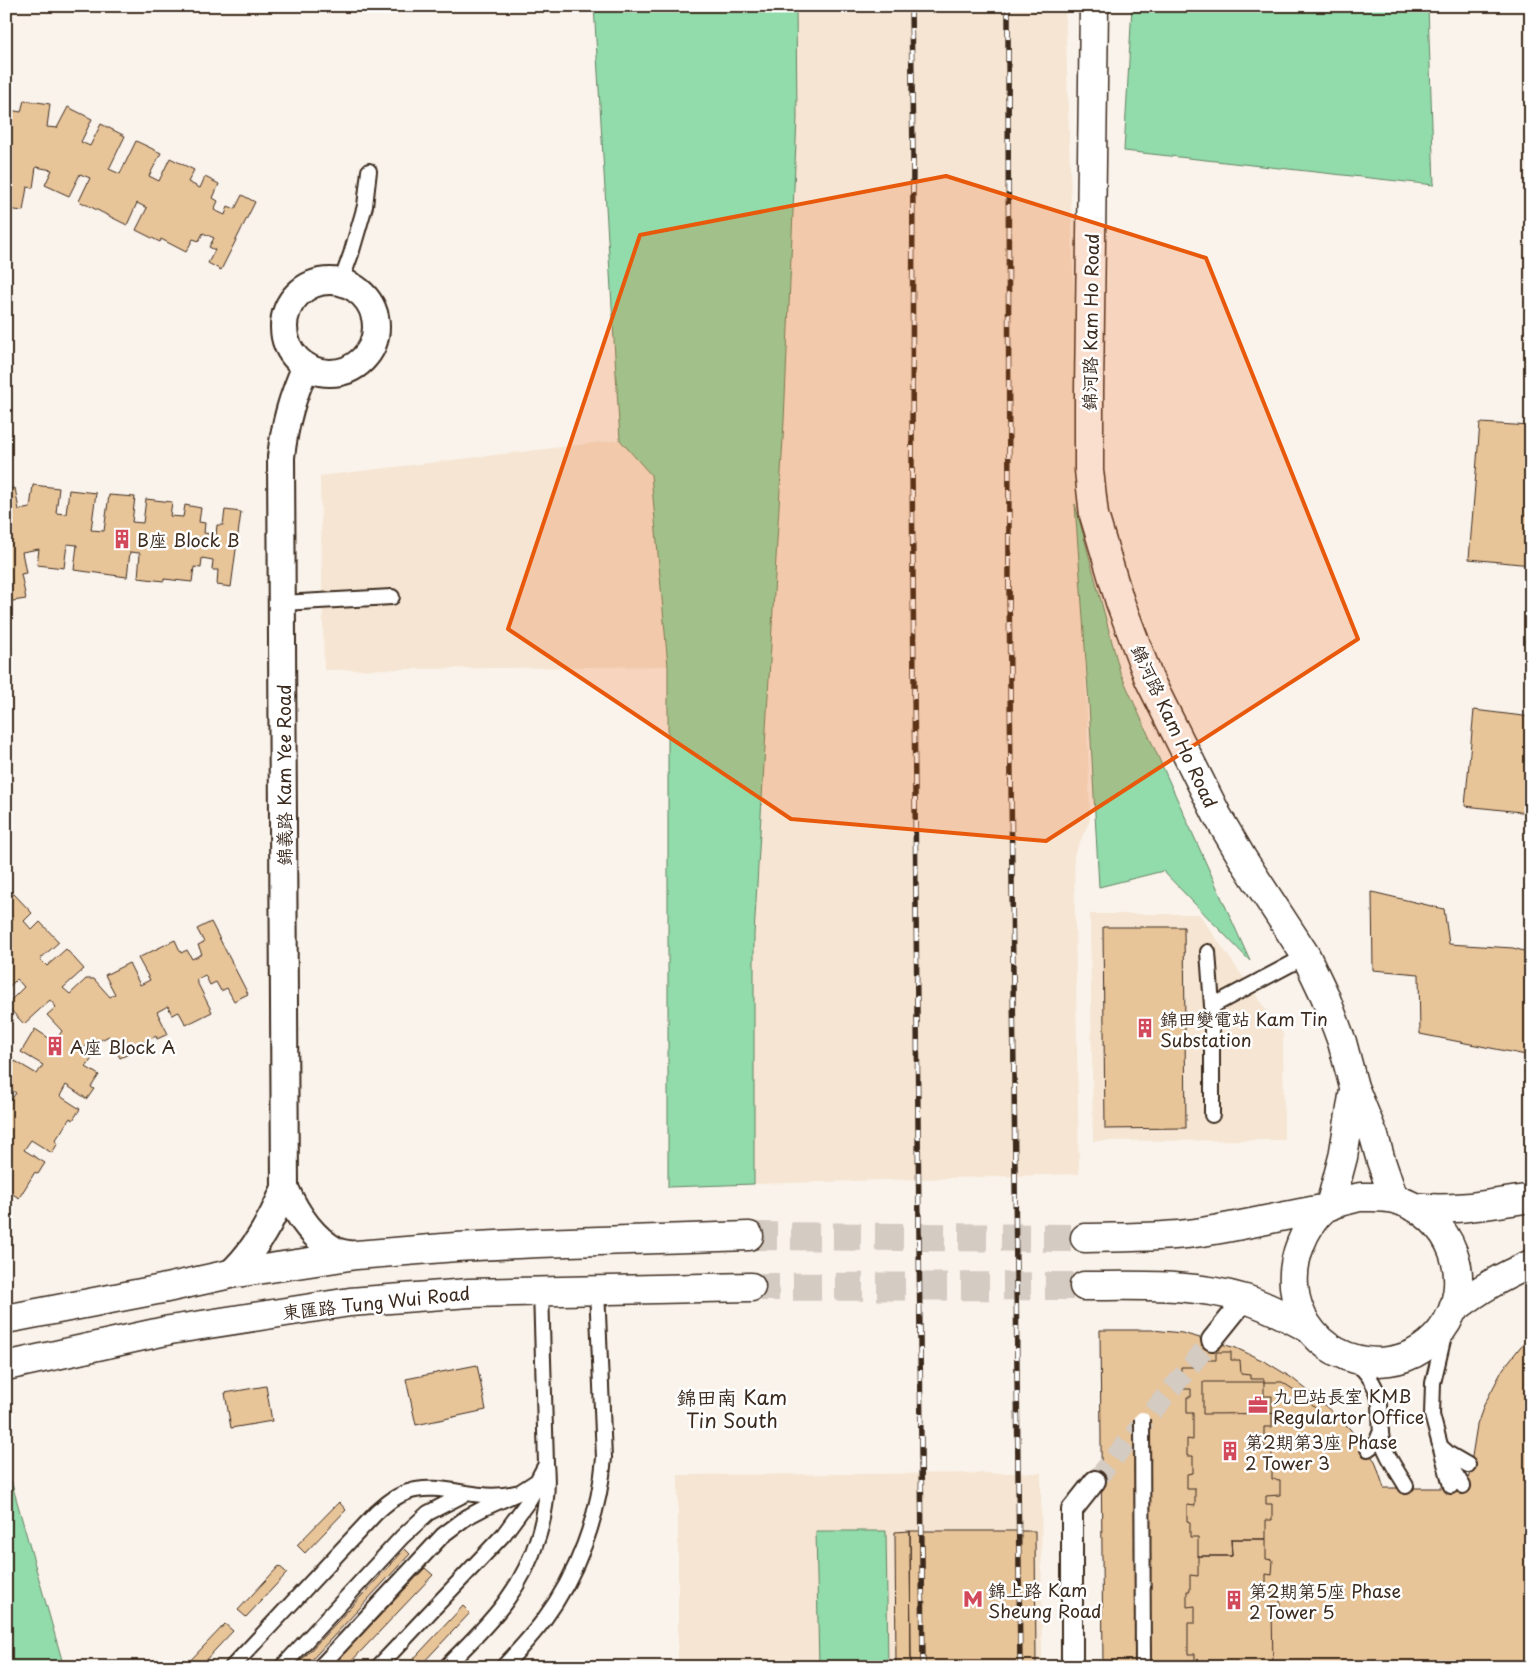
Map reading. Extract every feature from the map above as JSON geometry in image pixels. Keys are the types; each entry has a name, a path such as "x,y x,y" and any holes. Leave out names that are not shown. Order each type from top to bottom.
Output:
{"main road":[{"name":"錦河路 Kam Ho Road","path":"1094,6 1089,392 1090,470 1094,515 1120,602 1148,679 1217,815 1244,861 1306,956 1325,996 1342,1042 1354,1087 1374,1136 1381,1161 1404,1203"},
{"name":"錦河路 Kam Ho Road","path":"1326,1208 1343,1157 1354,1087"},
{"path":"1085,1238 1156,1237 1196,1233 1326,1208 1360,1197 1382,1197 1433,1209 1454,1209 1531,1198"},
{"path":"1404,1203 1435,1223 1450,1243 1458,1269 1459,1289 1451,1315"},
{"path":"1308,1328 1299,1310 1293,1291 1293,1273 1297,1252 1305,1232 1326,1208"},
{"path":"6,1319 230,1274 356,1255 456,1247 749,1236"},
{"path":"1084,1286 1179,1287 1212,1291 1245,1299 1276,1311 1308,1328 1333,1350 1351,1358 1373,1362 1394,1362 1416,1354 1433,1340 1451,1315 1478,1291 1498,1279 1531,1264"},
{"name":"東匯路 Tung Wui Road","path":"6,1366 170,1330 332,1304 408,1296 541,1290 751,1287"}],"street":[{"path":"319,282 341,282 360,292 373,310 376,329 372,348 360,363 343,372 324,373 306,366 292,352 284,332 287,310 300,292 319,282"},
{"name":"錦義路 Kam Yee Road","path":"230,1274 240,1265 262,1236 275,1213 284,1188 281,457 285,425 293,394 306,366"},
{"name":"錦義路 Kam Yee Road","path":"284,1188 295,1210 315,1235 338,1252 356,1255"},
{"path":"1212,1340 1245,1299"},
{"path":"1072,1667 1072,1510 1095,1481"}],"lane":[{"path":"341,282 365,206 369,170"},
{"path":"282,603 392,597"},
{"path":"1208,952 1212,1006 1212,1116"},
{"path":"1212,1006 1306,956"},
{"path":"503,1667 544,1620 560,1595 576,1564 596,1510 604,1458 597,1289"},
{"path":"446,1667 506,1601 531,1558 539,1534 545,1510 548,1485 541,1290"},
{"path":"1451,1315 1437,1361 1431,1400 1432,1415 1440,1446 1457,1486"},
{"path":"1351,1358 1363,1369 1374,1385 1380,1405 1381,1431 1388,1454 1406,1486"},
{"path":"1142,1419 1143,1667"},
{"path":"1368,1449 1376,1443 1381,1431"},
{"path":"1440,1446 1449,1454 1468,1465"},
{"path":"320,1667 443,1536 467,1517 520,1492 537,1480 546,1464"},
{"path":"378,1667 504,1534 540,1482 546,1464"},
{"path":"232,1667 391,1499 409,1491 426,1488 500,1496 520,1492"},
{"path":"282,1667 402,1537 428,1513 467,1493"}],"highlighted area":[{"path":"946,176 1206,258 1358,639 1046,841 791,819 508,629 640,235"}],"shaded area":[{"path":"796,6 1065,6 1090,820 1074,855 1079,1174 754,1184 754,935 784,421 797,118"},
{"path":"620,440 651,475 668,666 324,670 320,476"},
{"name":"錦田變電站 Kam Tin Substation","path":"1090,914 1199,914 1283,1034 1284,1140 1093,1141"},
{"path":"1041,1473 1042,1667 678,1667 678,1475"}],"green space":[{"path":"594,6 796,6 797,118 784,421 754,935 754,1184 668,1187 668,666 651,475 620,440"},
{"path":"1132,6 1428,6 1434,185 1124,151"},
{"path":"1075,504 1120,672 1250,961 1163,871 1099,887"},
{"path":"6,1463 64,1667 8,1667 6,1662"},
{"path":"816,1531 886,1531 888,1667 819,1667"}],"building":[{"path":"6,97 11,98 9,110 21,112 24,100 50,104 47,127 57,128 68,107 92,119 81,142 90,146 101,124 125,136 109,169 120,174 136,141 161,153 149,176 159,181 170,158 194,170 188,182 200,188 205,177 219,184 213,198 218,201 214,210 225,215 228,206 235,209 242,195 255,202 221,270 208,263 215,250 209,247 214,238 203,233 199,241 193,239 186,252 161,239 160,242 136,230 147,208 137,203 127,225 79,201 90,178 80,174 69,196 45,185 52,170 36,167 33,188 27,187 23,211 6,209"},
{"path":"1480,423 1531,426 1531,565 1469,559"},
{"name":"B座 Block B","path":"33,485 59,488 56,513 66,514 69,490 96,493 91,530 104,531 109,495 135,497 132,522 143,523 146,499 172,502 170,516 183,517 185,505 201,508 199,522 205,523 204,533 216,535 217,525 223,525 225,510 241,512 231,587 217,585 218,570 212,570 213,560 202,558 201,568 194,567 192,582 138,578 140,553 130,552 127,577 74,570 77,545 67,544 64,568 37,565 39,549 22,552 26,573 21,574 26,599 6,602 6,489 15,488 19,510 30,508"},
{"path":"1474,710 1531,717 1531,813 1465,806"},
{"path":"1372,892 1444,909 1449,944 1513,948 1531,953 1531,1056 1420,1034 1419,974 1373,970"},
{"name":"A座 Block A","path":"14,894 32,913 24,921 32,930 40,922 59,942 40,959 47,966 66,949 84,969 63,988 70,994 86,979 94,979 110,997 115,994 105,975 129,963 140,985 150,980 138,958 175,940 181,953 187,950 192,959 202,954 198,945 204,942 197,929 211,922 248,994 234,1001 227,988 221,991 216,982 210,985 205,975 196,980 212,1012 186,1025 179,1012 172,1015 168,1006 157,1012 168,1034 157,1039 156,1036 129,1050 131,1053 120,1058 109,1036 97,1042 94,1038 82,1050 93,1057 86,1067 99,1075 91,1087 94,1089 87,1099 66,1085 60,1096 80,1109 73,1120 70,1118 55,1141 58,1143 52,1153 31,1140 24,1150 45,1163 38,1174 35,1172 19,1198 6,1190 6,1097 11,1100 16,1093 6,1087 6,1075 15,1061 37,1074 43,1065 21,1052 35,1029 55,1042 62,1031 47,1015 56,1007 50,1000 24,1024 6,1005 24,987 17,979 6,990 6,901"},
{"name":"錦田變電站 Kam Tin Substation","path":"1103,927 1184,927 1186,1128 1105,1129"},
{"path":"1100,1330 1152,1330 1182,1333 1236,1348 1266,1362 1292,1378 1350,1429 1375,1461 1384,1488 1467,1488 1477,1425 1484,1405 1503,1369 1521,1346 1531,1339 1531,1667 1103,1667"},
{"name":"第2期第3座 Phase 2 Tower 3","path":"1216,1352 1231,1352 1231,1360 1240,1360 1241,1374 1250,1375 1250,1379 1264,1379 1264,1396 1272,1396 1272,1427 1264,1427 1264,1447 1272,1447 1272,1479 1280,1480 1280,1495 1266,1496 1266,1504 1272,1504 1272,1520 1266,1520 1266,1539 1231,1539 1232,1556 1198,1556 1198,1537 1190,1537 1190,1522 1187,1521 1187,1505 1195,1506 1195,1489 1187,1489 1187,1474 1193,1473 1193,1456 1187,1456 1187,1439 1193,1440 1193,1413 1187,1413 1187,1397 1191,1397 1191,1389 1181,1389 1181,1367 1200,1367 1200,1360 1216,1360"},
{"path":"477,1365 486,1410 416,1425 406,1379"},
{"name":"九巴站長室 KMB Regulartor Office","path":"1203,1382 1282,1382 1303,1396 1320,1413 1203,1414"},
{"path":"266,1386 272,1421 231,1428 225,1393"},
{"path":"339,1502 346,1510 305,1553 297,1545"},
{"name":"錦上路 Kam Sheung Road","path":"910,1531 1035,1531 1036,1667 911,1667"},
{"path":"910,1531 911,1667 896,1667 895,1532"},
{"name":"第2期第5座 Phase 2 Tower 5","path":"1231,1539 1266,1539 1266,1559 1273,1560 1272,1575 1266,1574 1266,1593 1280,1593 1280,1609 1272,1609 1273,1667 1195,1667 1195,1654 1188,1654 1188,1623 1195,1623 1195,1606 1187,1607 1190,1575 1198,1576 1198,1556 1232,1556"},
{"path":"405,1549 410,1554 305,1667 295,1667"},
{"path":"279,1566 287,1573 246,1617 238,1610"},
{"path":"425,1568 433,1575 346,1667 331,1667"},
{"path":"463,1606 470,1613 419,1667 406,1667"},
{"path":"225,1624 233,1631 199,1667 184,1667"}],"tunnel":[{"path":"749,1236 1085,1238"},
{"path":"751,1287 1084,1286"},
{"path":"1095,1481 1212,1340"}],"railway":[{"path":"911,6 913,157 912,466 923,1667"},
{"path":"1008,6 1009,584 1020,1667"}],"place":[{"name":"B座 Block B","path":"122,539"},
{"name":"錦田變電站 Kam Tin Substation","path":"1145,1028"},
{"name":"A座 Block A","path":"55,1046"},
{"name":"九巴站長室 KMB Regulartor Office","path":"1258,1405"},
{"name":"第2期第3座 Phase 2 Tower 3","path":"1230,1451"},
{"name":"錦上路 Kam Sheung Road","path":"973,1599"},
{"name":"第2期第5座 Phase 2 Tower 5","path":"1234,1600"}],"district":[{"name":"錦田南 Kam Tin South","path":"732,1408"}]}
